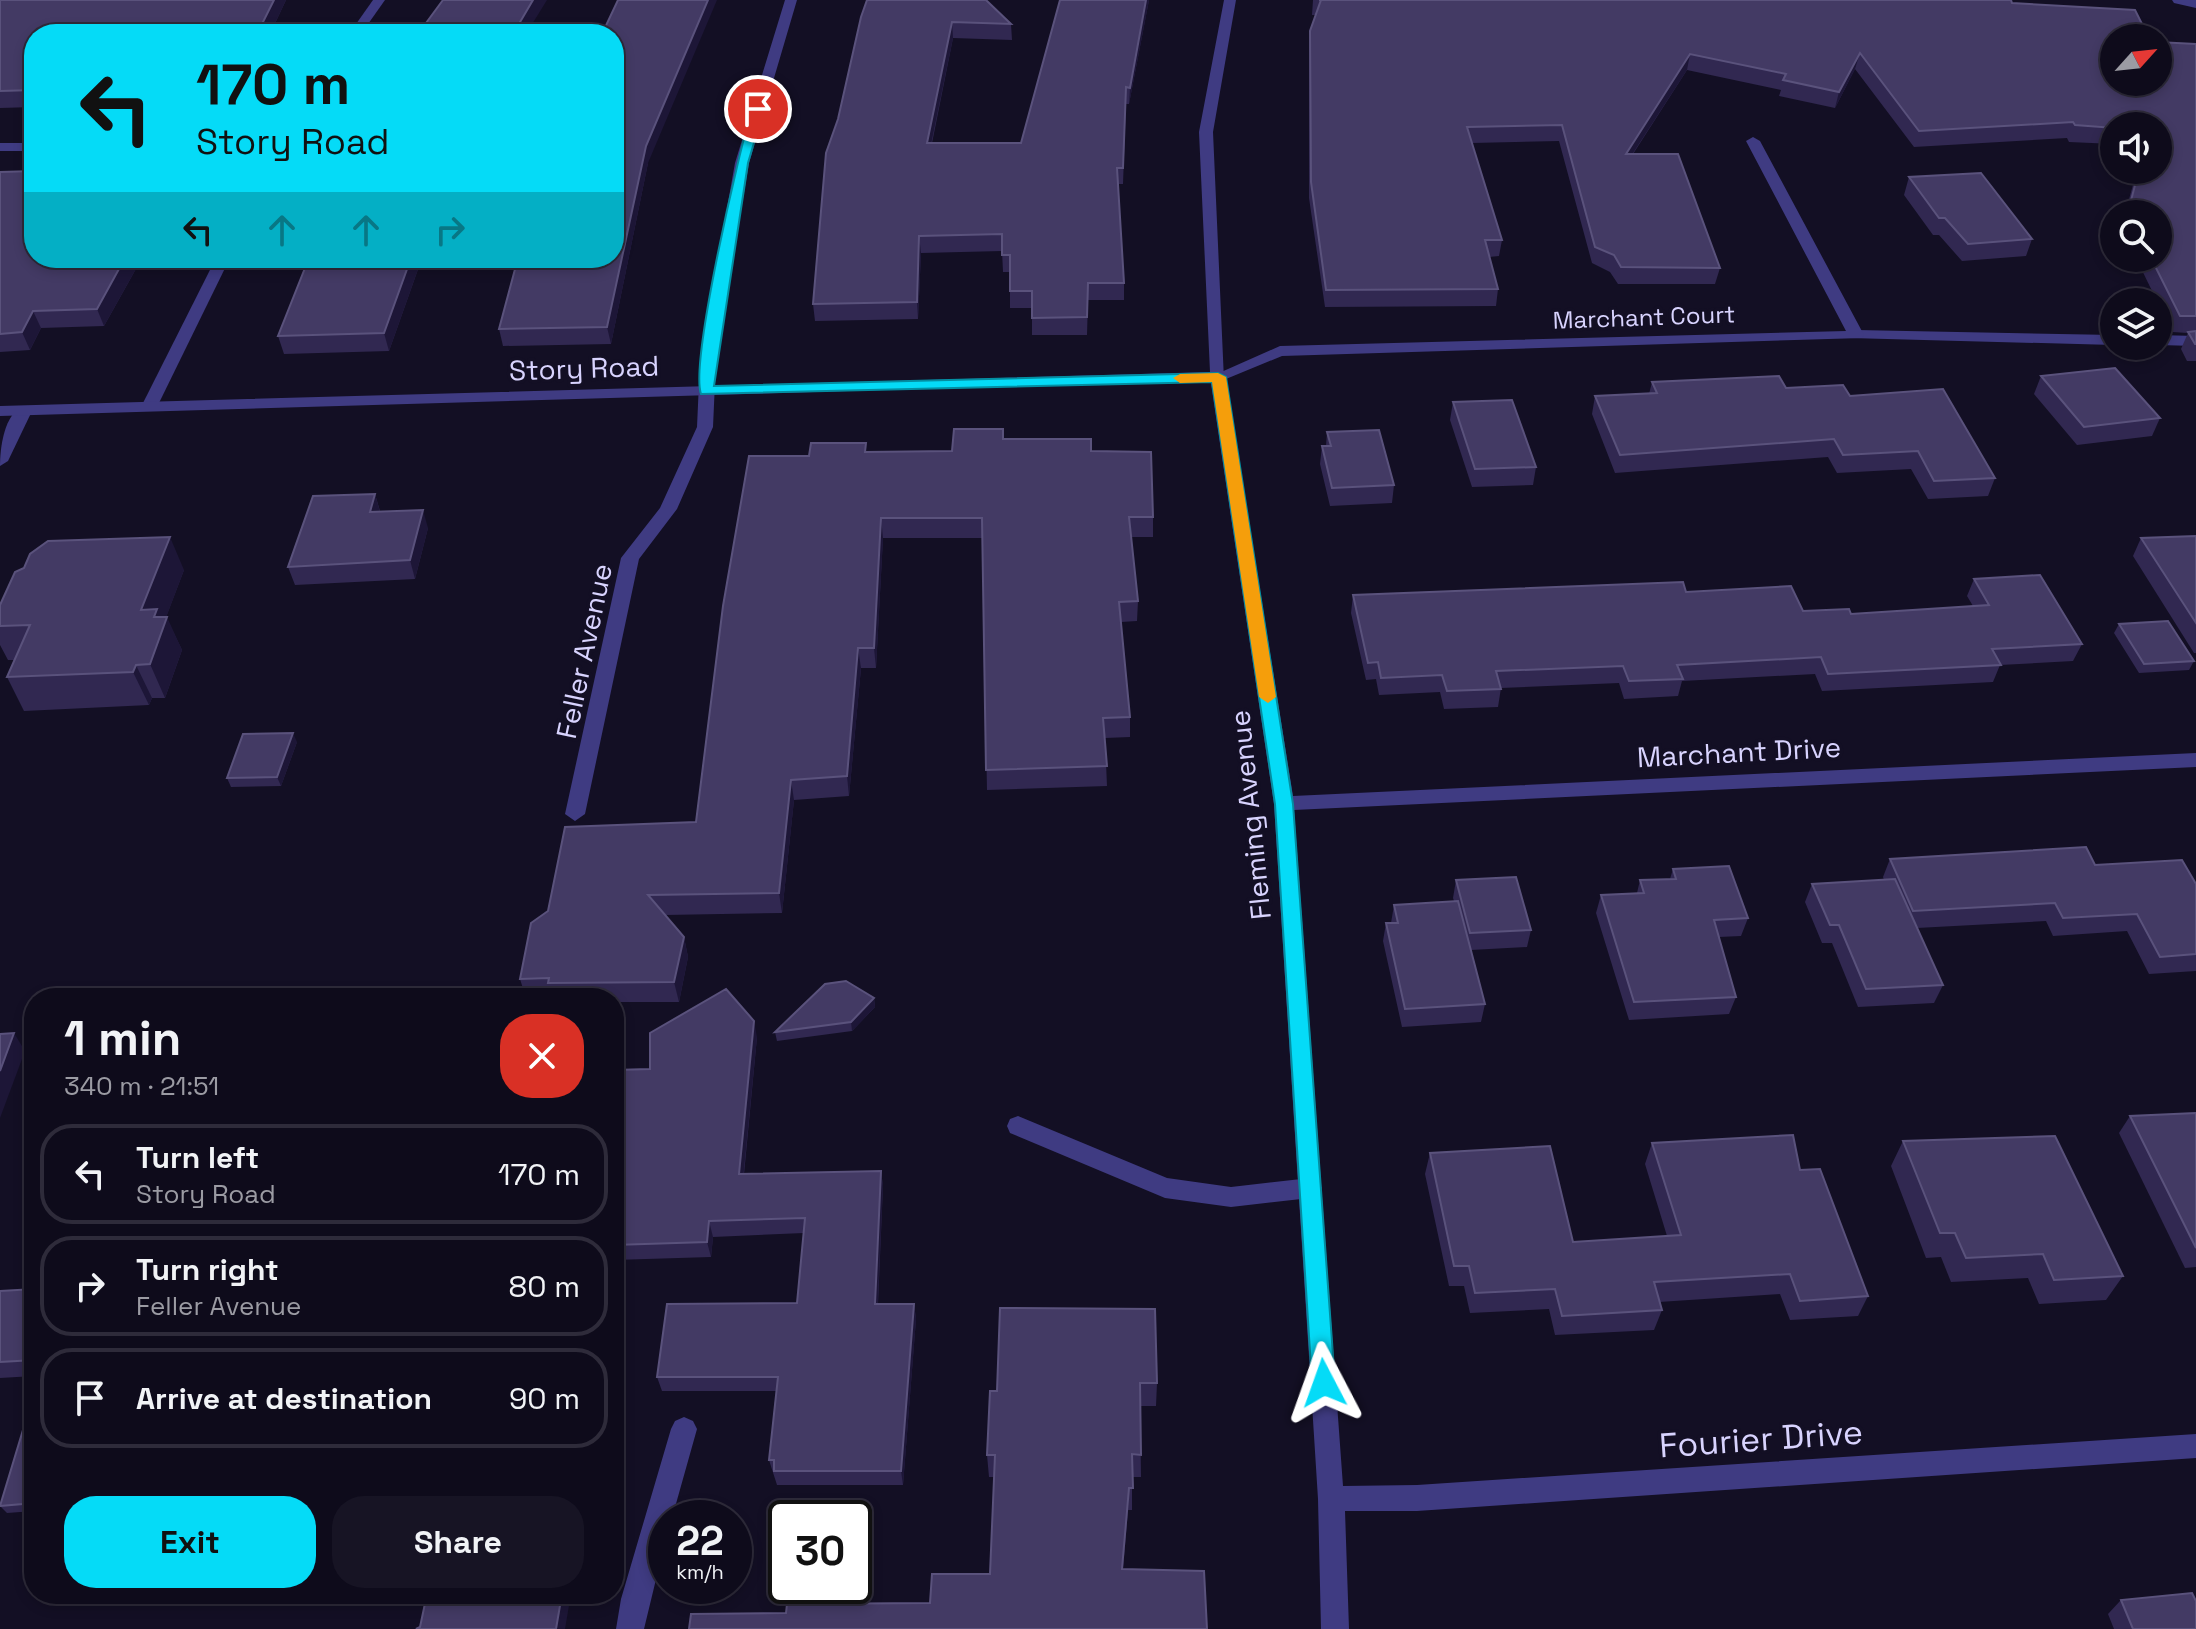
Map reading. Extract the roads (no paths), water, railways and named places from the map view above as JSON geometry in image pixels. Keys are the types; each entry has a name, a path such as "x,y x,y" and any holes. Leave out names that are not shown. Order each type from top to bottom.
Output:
{"street":[{"path":"362,24 379,0"},
{"name":"Feller Avenue","path":"575,814 630,558 668,509 705,427 708,360 742,163 791,0"},
{"name":"Fleming Avenue","path":"1230,0 1206,132 1218,377 1284,804 1331,1499 1335,1629"},
{"path":"2178,0 2196,4"},
{"path":"1753,141 1856,335"},
{"path":"0,147 24,147"},
{"path":"150,405 218,268"},
{"name":"Marchant Court","path":"1218,377 1280,351 1856,335 2100,340"},
{"path":"2172,340 2196,341"},
{"name":"Story Road","path":"0,411 1218,377"},
{"path":"0,461 24,411"},
{"name":"Marchant Drive","path":"1284,804 1344,798 2196,760"},
{"path":"1018,1126 1165,1188 1231,1197 1310,1188"},
{"path":"630,1629 635,1599 684,1429"},
{"name":"Fourier Drive","path":"1331,1499 1417,1498 2196,1446"}]}
